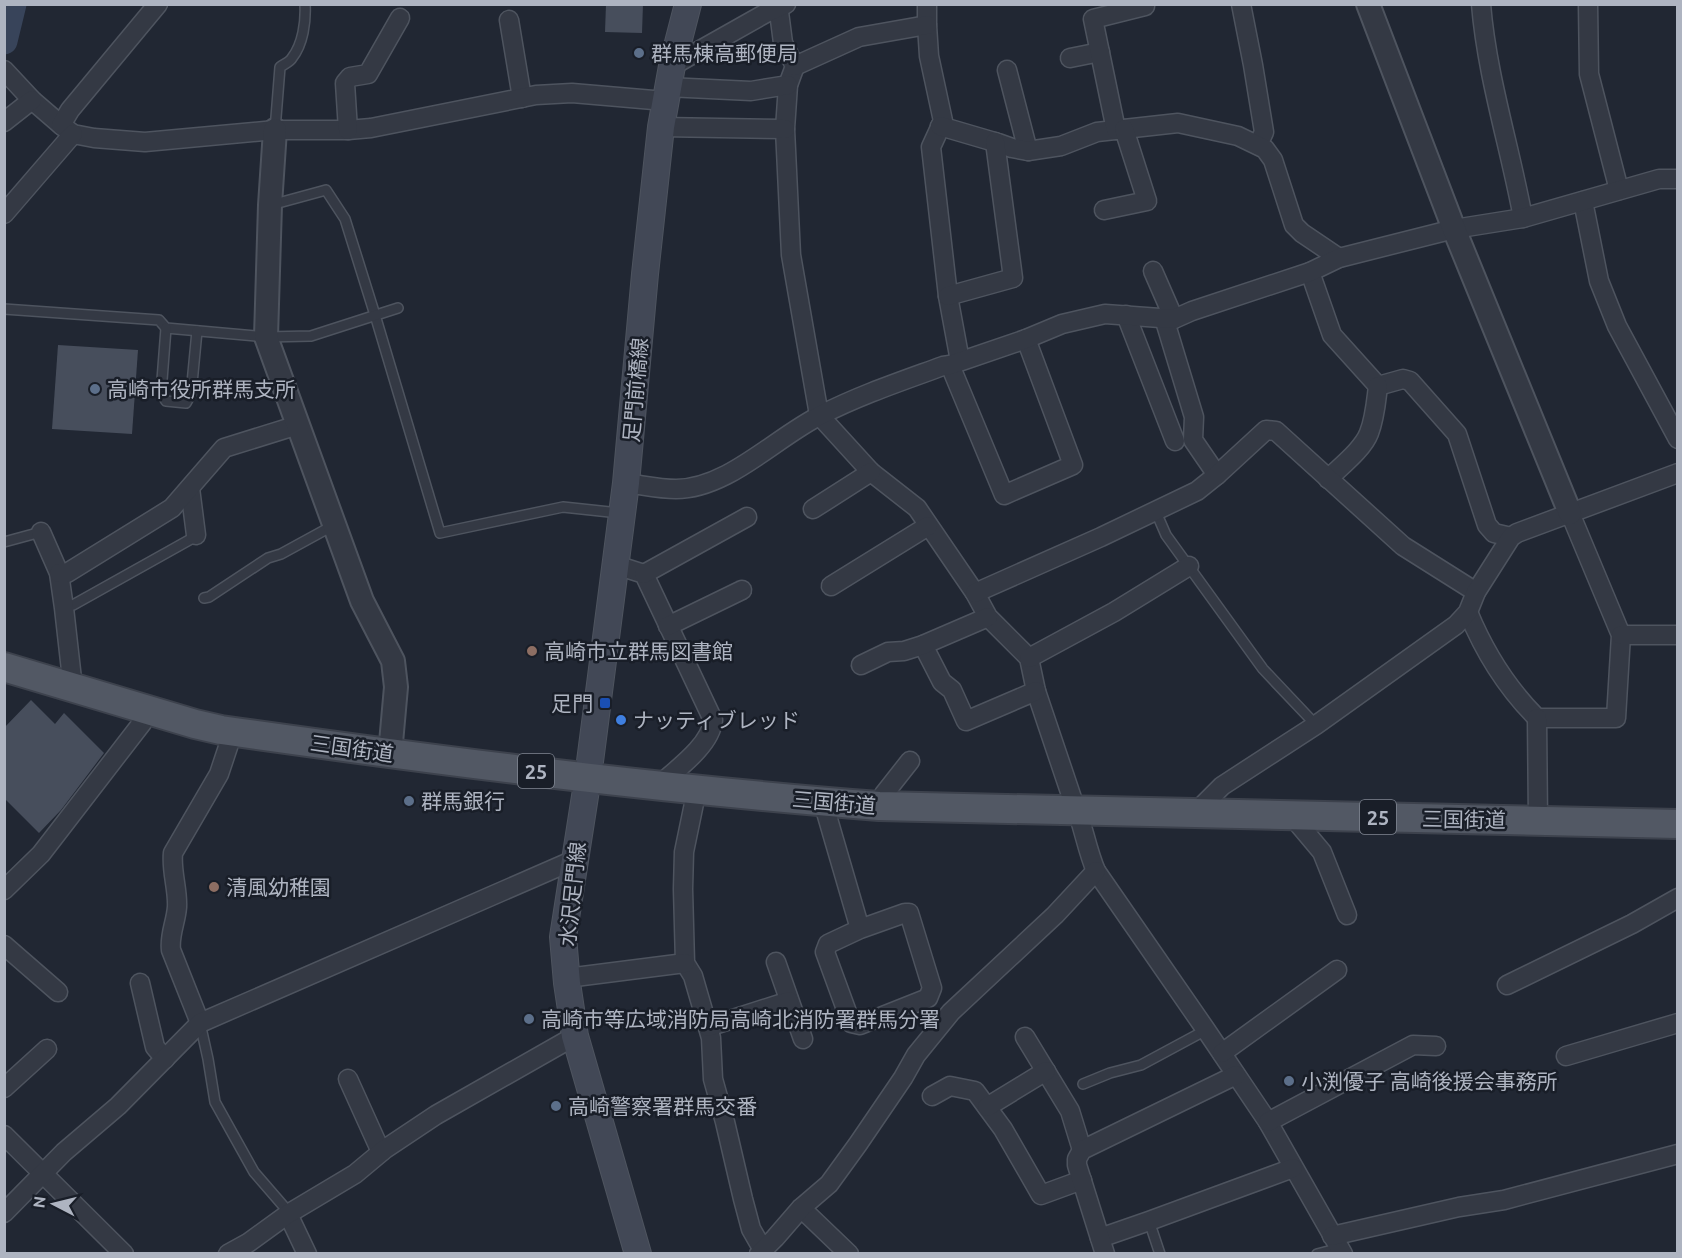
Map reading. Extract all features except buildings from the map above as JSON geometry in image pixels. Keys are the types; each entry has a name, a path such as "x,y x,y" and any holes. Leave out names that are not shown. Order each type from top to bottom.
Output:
{"main road":[{"name":"足門前橋線","path":"588,777 626,483 661,127 668,85 688,4"},
{"name":"三国街道","path":"4,667 195,724 233,732 390,754 823,802 879,806 1677,824"},
{"name":"水沢足門線","path":"588,777 563,936 567,978 575,1036 639,1254"}],"street":[{"path":"4,214 67,129 70,110 158,4"},
{"path":"927,4 929,56 943,121 931,147 955,363 1004,495 1073,465 1026,339"},
{"path":"1240,4 1264,132 1258,145"},
{"path":"1368,4 1454,229 1621,635 1616,718 1537,718"},
{"path":"1481,4 1484,39 1523,218"},
{"path":"1588,4 1589,74 1619,190"},
{"path":"668,85 766,13 781,5 783,43 795,66"},
{"path":"1104,210 1147,201 1120,130 1093,19 1114,9 1145,6"},
{"path":"348,130 345,83 350,77 368,74 400,18"},
{"path":"509,20 522,98"},
{"path":"927,25 859,37 795,66 788,85 785,129 790,255 819,416 871,472 917,508 975,593 988,617 1029,657 1036,691 1078,811 1096,871 1268,1122 1338,1246 1459,1207 1504,1200 1677,1154"},
{"path":"1070,58 1100,52"},
{"path":"4,70 32,100 67,129 94,138 145,142 275,130 371,128 536,95 668,85 751,91 788,85"},
{"path":"1007,70 1028,151"},
{"path":"4,122 32,100"},
{"path":"940,126 1028,151 1061,146 1097,132 1178,123 1238,136 1265,149 1273,160 1294,225 1339,258"},
{"path":"661,127 785,129"},
{"path":"275,130 266,337 362,601 393,661 396,687 390,754"},
{"path":"948,296 1013,278 995,142"},
{"path":"626,483 677,489 697,486 721,478 819,416 932,370 1026,339 1062,324 1105,314 1169,319 1310,272 1339,258 1454,229 1523,218 1659,178 1677,179"},
{"path":"1583,201 1599,281 1617,326 1677,439"},
{"path":"1153,271 1169,319 1194,417 1193,440 1217,475"},
{"path":"1310,272 1332,335 1378,386 1374,415 1368,435 1353,455 1328,479"},
{"path":"1126,315 1175,441"},
{"path":"1378,386 1403,379 1410,381 1457,434 1487,525 1494,533 1511,537"},
{"path":"59,573 67,573 172,508 224,448 298,425"},
{"path":"975,593 1156,512 1197,491 1266,430 1276,431 1403,546 1476,592"},
{"path":"813,509 871,472"},
{"path":"1195,813 1222,786 1316,725 1456,625 1468,612 1476,592 1511,537 1677,473"},
{"path":"190,488 196,535"},
{"path":"616,565 644,574 747,517"},
{"path":"831,586 928,526"},
{"path":"41,532 59,573 73,688"},
{"path":"1029,657 1114,612 1190,566"},
{"path":"644,574 713,720 712,729 703,744 659,785"},
{"path":"668,626 742,590"},
{"path":"1468,612 1494,665 1524,705 1537,718 1538,821"},
{"path":"861,665 888,652 904,651 923,645 988,617"},
{"path":"1621,635 1677,635"},
{"path":"923,645 942,682 952,690 966,721 1036,691"},
{"path":"4,891 41,854 142,723 146,710"},
{"path":"200,1023 171,950 170,943 177,907 173,853 219,774 233,732"},
{"path":"879,806 884,794 910,761"},
{"path":"697,789 684,852 685,963 693,976 711,1038 713,1078 742,1199 761,1252 801,1208 829,1184 903,1078 916,1055 951,1012 1055,915 1096,871"},
{"path":"823,802 860,929"},
{"path":"1291,815 1323,852 1347,915"},
{"path":"4,1213 64,1152 118,1106 200,1023 574,860"},
{"path":"1507,985 1632,924 1677,898"},
{"path":"909,913 932,988 928,998 860,1025 851,1023 825,952 828,944 860,929 909,913"},
{"path":"4,945 58,992"},
{"path":"777,962 803,1039"},
{"path":"567,978 685,963"},
{"path":"1222,1053 1337,970"},
{"path":"140,983 155,1047 165,1059"},
{"path":"708,1027 789,1001"},
{"path":"1566,1056 1677,1023"},
{"path":"228,1254 251,1248 288,1214 355,1174 381,1152 436,1115 575,1036"},
{"path":"1025,1037 1070,1111 1082,1150"},
{"path":"1268,1122 1413,1045 1436,1046"},
{"path":"4,1088 47,1049"},
{"path":"987,1107 1046,1071"},
{"path":"1236,1075 1082,1150 1077,1160 1102,1246 1149,1221 1293,1168"},
{"path":"348,1078 381,1152"},
{"path":"932,1096 950,1086 975,1091 1003,1129 1041,1195 1082,1180"},
{"path":"4,1135 124,1254"},
{"path":"801,1208 849,1254"},
{"path":"288,1214 307,1254"}],"lane":[{"path":"275,130 280,67 292,60 304,32 305,4"},
{"path":"270,205 326,190 345,219 440,533 563,507 622,513"},
{"path":"4,309 159,320 166,328 266,337 311,336 398,308"},
{"path":"166,328 161,393 166,401 186,403 191,394 197,331"},
{"path":"1156,512 1166,535 1263,669 1316,725"},
{"path":"204,598 209,597 268,558 281,554 334,525"},
{"path":"4,542 41,532"},
{"path":"64,608 73,606 196,535"},
{"path":"200,1023 215,1102 254,1172 288,1214"},
{"path":"1083,1084 1110,1073 1141,1065 1206,1030"},
{"path":"1149,1221 1160,1254"},
{"path":"1317,1254 1338,1246"}],"waterway":[{"path":"4,41 13,4"}],"place":[{"name":"群馬棟高郵便局","path":"639,53"},
{"name":"高崎市役所群馬支所","path":"95,389"},
{"name":"高崎市立群馬図書館","path":"532,651"},
{"name":"足門","path":"605,703"},
{"name":"ナッティブレッド","path":"621,720"},
{"name":"群馬銀行","path":"409,801"},
{"name":"清風幼稚園","path":"214,887"},
{"name":"高崎市等広域消防局高崎北消防署群馬分署","path":"529,1019"},
{"name":"小渕優子 高崎後援会事務所","path":"1289,1081"},
{"name":"高崎警察署群馬交番","path":"556,1106"}]}
